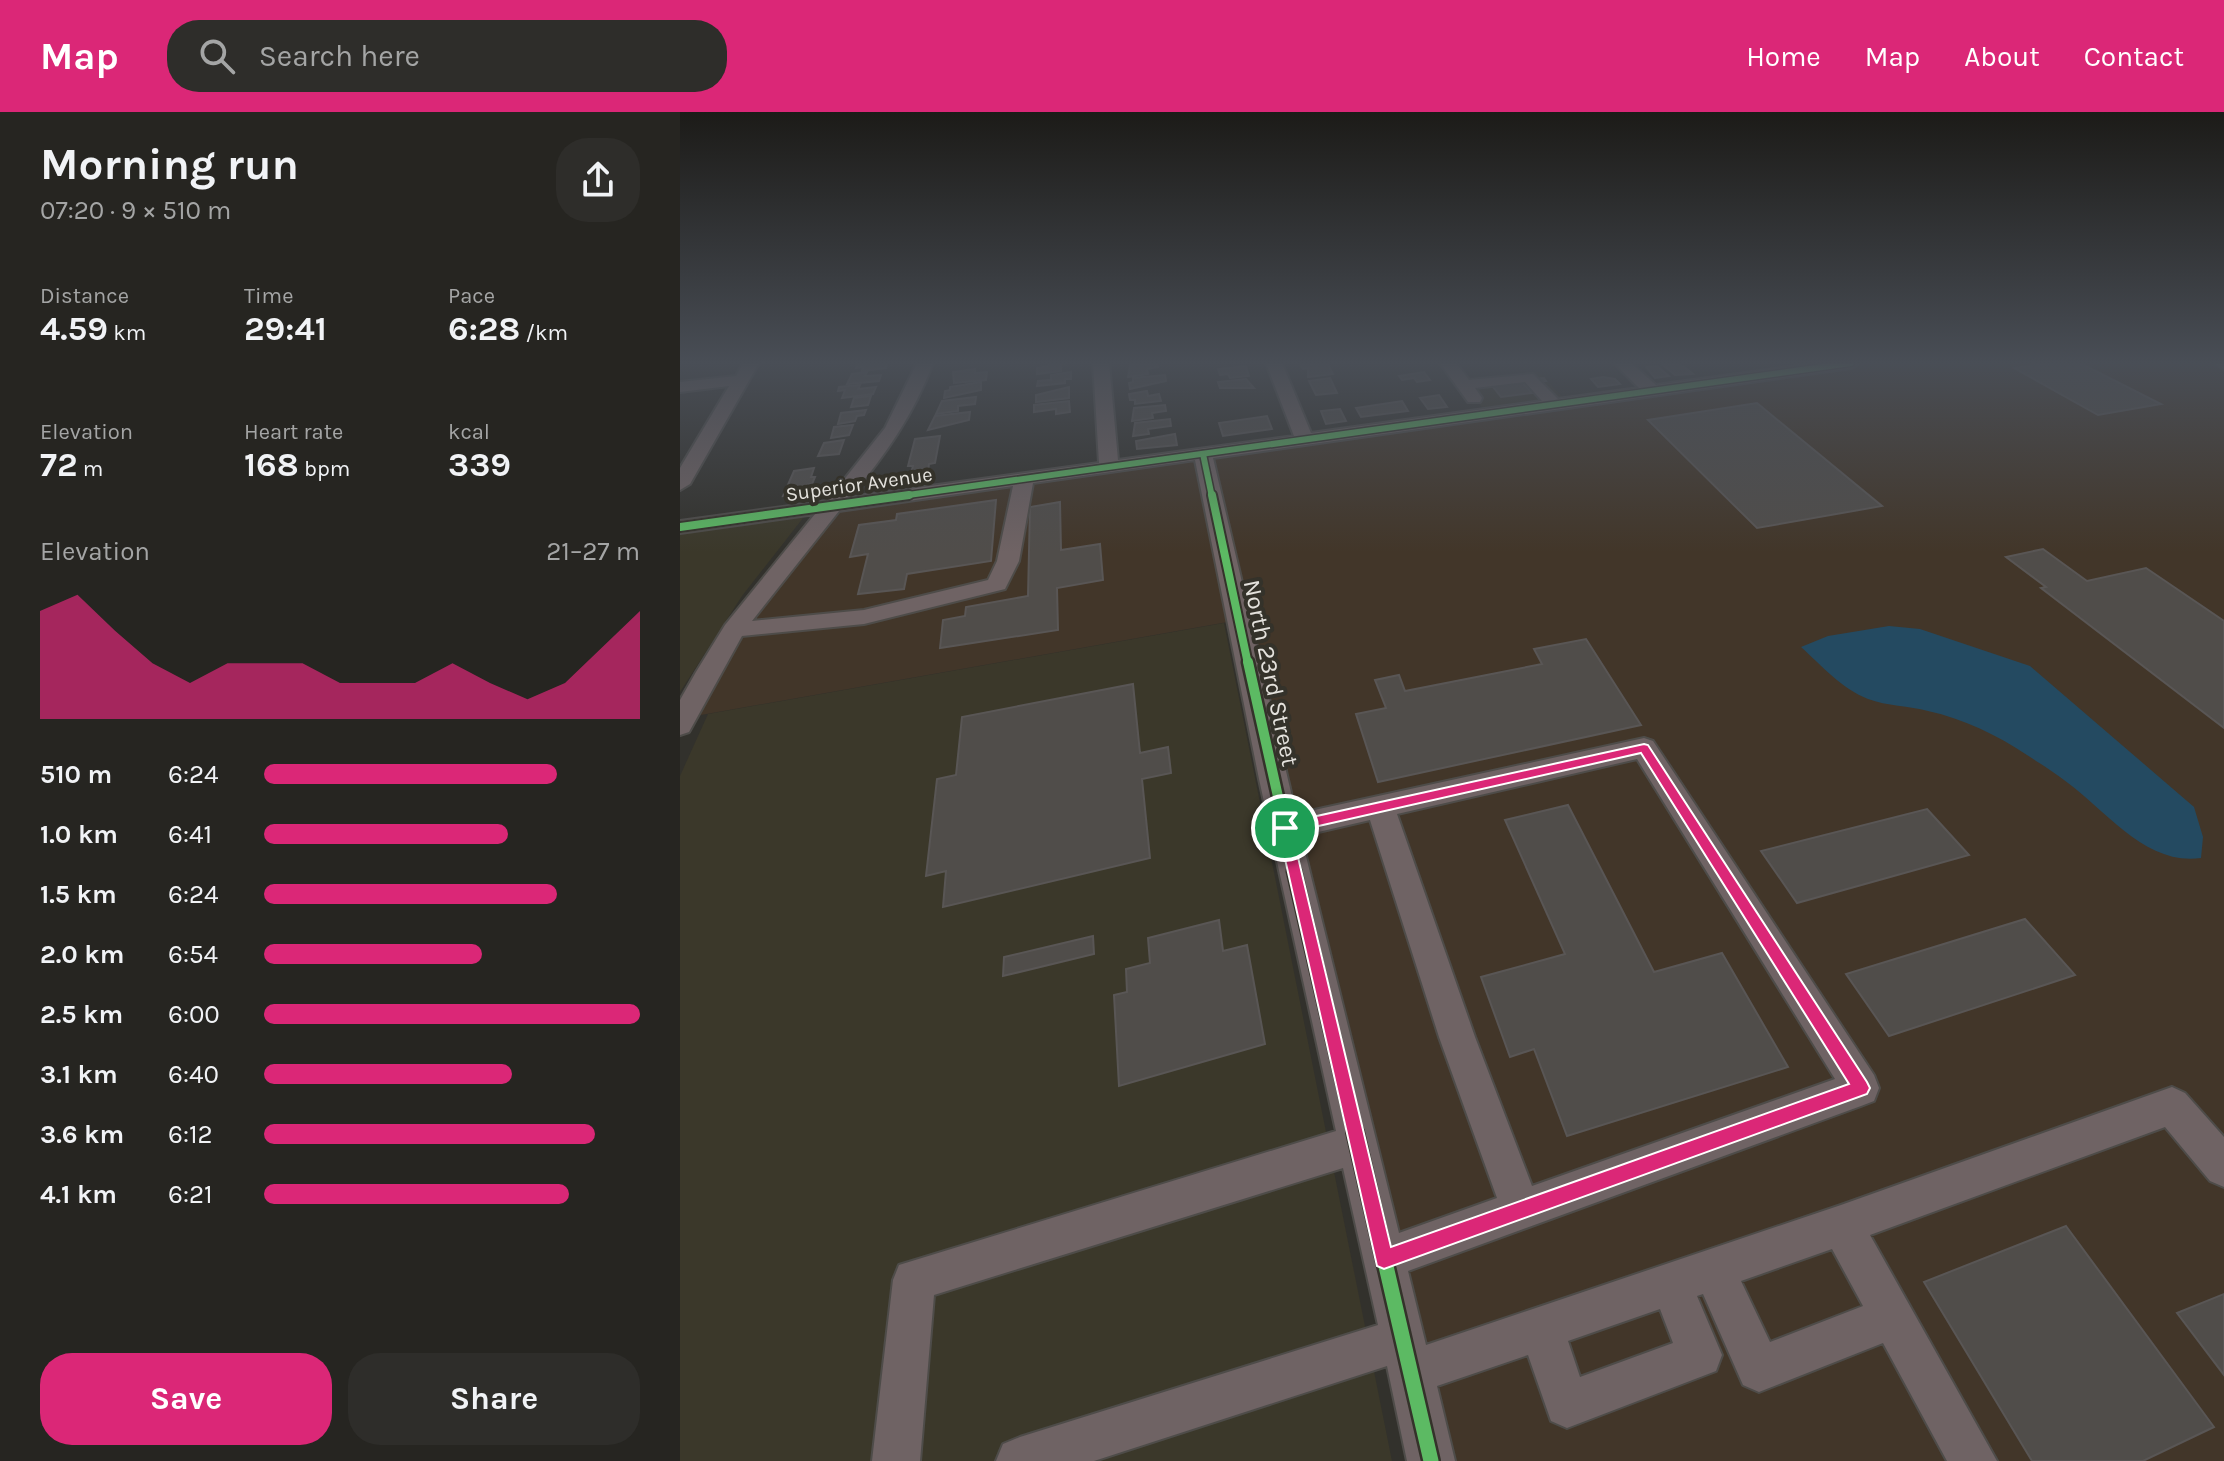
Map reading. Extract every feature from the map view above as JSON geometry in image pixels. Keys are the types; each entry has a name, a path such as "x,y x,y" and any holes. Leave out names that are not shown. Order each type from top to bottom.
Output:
{"street":[{"path":"680,484 714,426"},
{"path":"680,726 733,630 895,426"},
{"path":"1106,426 1109,467"},
{"path":"1299,426 1305,440"},
{"name":"Superior Avenue","path":"680,527 1403,426"},
{"name":"North 23rd Street","path":"1203,454 1285,828 1431,1461"},
{"path":"733,630 864,617 997,584 1008,561 1024,479"},
{"path":"1285,828 1644,748 1861,1088 1384,1259"},
{"path":"1380,807 1457,1037 1521,1210"},
{"path":"1020,1461 1406,1356 1542,1330 2172,1106 2224,1167"},
{"path":"896,1461 914,1280 1357,1144"},
{"path":"1841,1225 1973,1461"},
{"path":"1714,1269 1759,1369 1892,1317"},
{"path":"1542,1330 1567,1405 1700,1355 1671,1284"}],"shaded area":[{"path":"1403,426 2224,426 2224,1461 1431,1461 1239,620 684,718 701,684 833,506"},
{"path":"803,518 742,596 680,692 680,533"},
{"path":"1224,623 1392,1461 680,1461 680,776 708,714"}],"water":[{"path":"1889,626 1920,629 2030,666 2194,807 2203,837 2201,858 2163,854 2145,845 2058,776 1980,728 1941,714 1883,703 1858,694 1832,676 1801,647 1828,636"}],"building":[{"path":"853,426 849,435 831,438 834,427"},
{"path":"1135,426 1171,426 1148,429 1149,434 1133,436"},
{"path":"1220,426 1271,426 1272,429 1223,436"},
{"path":"1654,426 1785,426 1882,506 1757,528"},
{"path":"1175,434 1177,445 1137,449 1136,441"},
{"path":"940,436 935,463 929,464 928,471 911,473 913,466 908,466 915,439"},
{"path":"844,440 839,454 818,456 824,443"},
{"path":"814,468 811,477 815,477 812,484 806,485 803,494 783,496 794,471"},
{"path":"996,500 991,561 907,574 904,589 858,594 868,554 850,557 859,525 896,520 897,514"},
{"path":"1060,502 1061,550 1100,544 1103,580 1057,588 1058,630 940,648 943,620 965,616 966,607 1028,596 1030,507"},
{"path":"2043,549 2087,581 2146,568 2224,621 2224,728 2041,588 2046,587 2006,557"},
{"path":"1586,639 1641,725 1378,782 1356,714 1386,708 1375,680 1399,675 1405,691 1542,664 1534,649"},
{"path":"1133,684 1140,753 1168,747 1171,773 1142,779 1150,858 943,907 946,871 926,876 937,779 956,775 962,717"},
{"path":"1568,805 1654,972 1722,953 1788,1067 1567,1136 1534,1049 1510,1057 1481,977 1565,954 1505,820"},
{"path":"1927,809 1969,855 1797,903 1761,851"},
{"path":"2025,919 2075,975 1889,1036 1846,974"},
{"path":"1219,920 1223,951 1247,945 1265,1044 1119,1086 1114,995 1127,992 1126,969 1150,963 1148,938"},
{"path":"1093,936 1094,954 1003,976 1004,957"},
{"path":"2066,1226 2214,1427 2143,1461 2032,1461 1924,1282"},
{"path":"2224,1294 2224,1375 2177,1313"}],"cycle path":[{"path":"680,527 1401,426"},
{"path":"1203,454 1273,779 1431,1461"}],"route":[{"path":"1644,748 1861,1088 1384,1259 1285,828 1644,748"}]}
